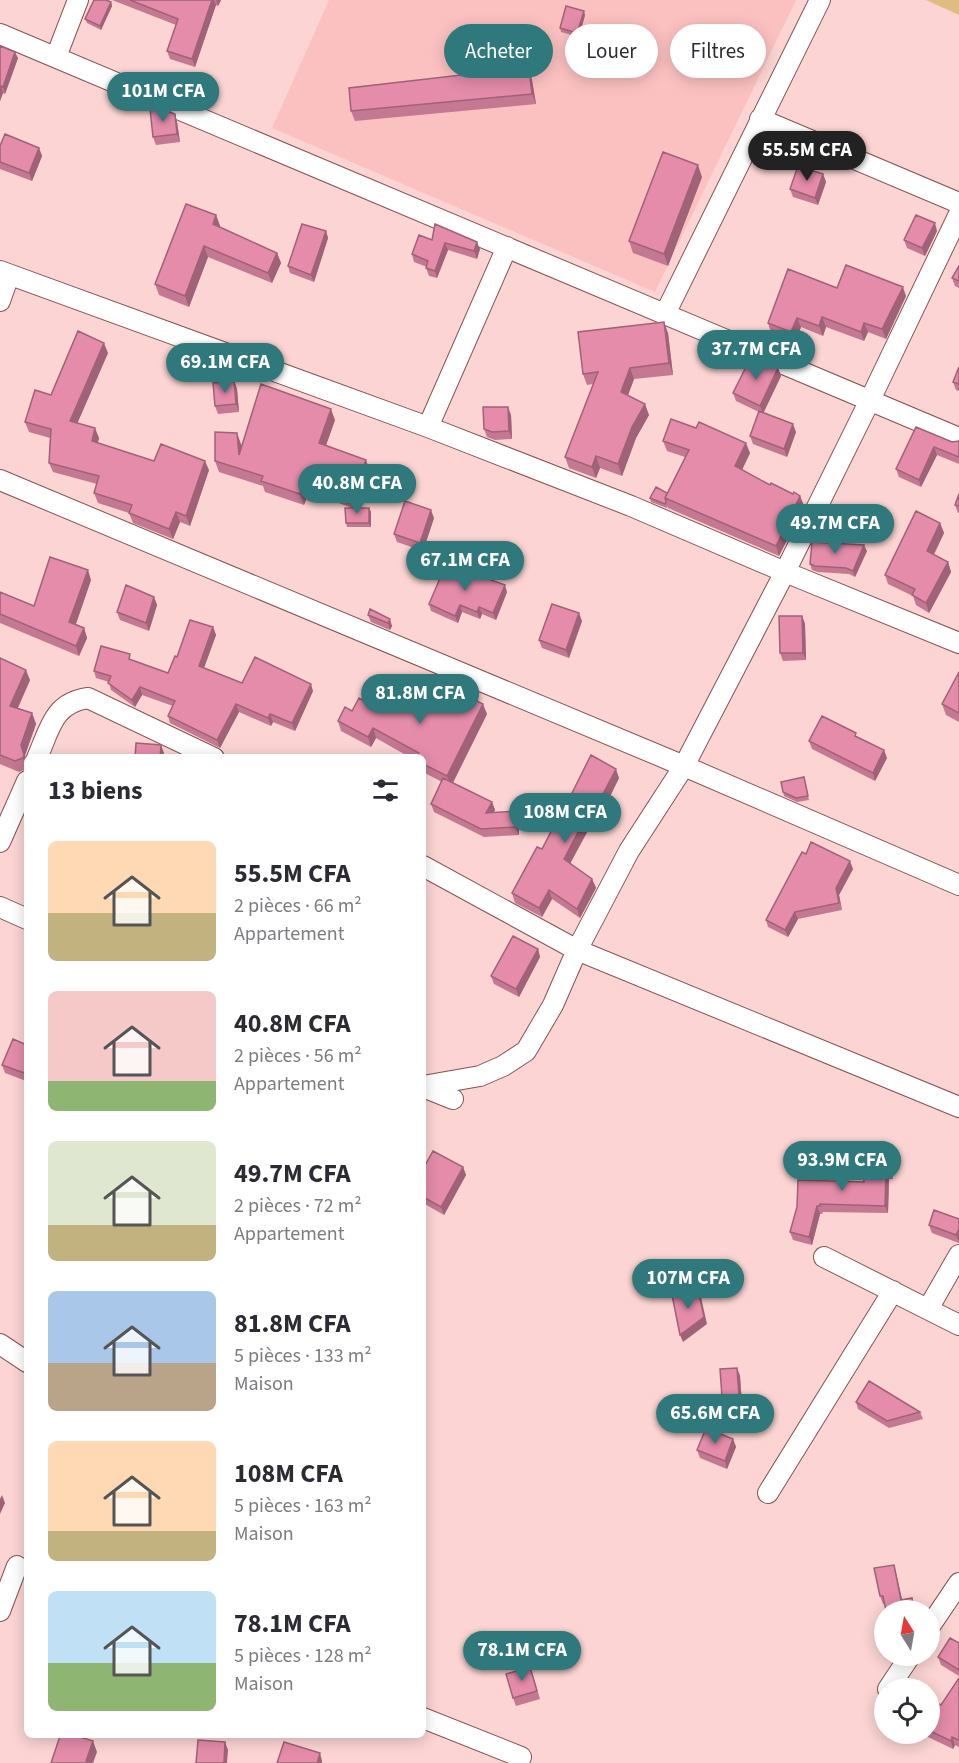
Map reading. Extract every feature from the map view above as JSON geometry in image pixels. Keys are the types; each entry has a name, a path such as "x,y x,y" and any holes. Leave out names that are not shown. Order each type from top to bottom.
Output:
{"street":[{"path":"56,57 78,0"},
{"path":"665,314 820,0"},
{"path":"0,34 959,438"},
{"path":"760,119 959,202"},
{"path":"426,1085 480,1076 503,1066 526,1051 554,1005 577,950 629,851 684,766 785,572 959,214"},
{"path":"428,427 507,247"},
{"path":"0,301 5,273 428,427 631,506 785,572 959,642"},
{"path":"0,480 684,766 959,885"},
{"path":"39,754 57,714 74,700 88,698 206,754"},
{"path":"0,842 24,788"},
{"path":"426,868 577,950 959,1107"},
{"path":"0,907 24,918"},
{"path":"426,1087 453,1099"},
{"path":"928,1309 959,1255"},
{"path":"824,1257 959,1325"},
{"path":"768,1493 892,1291"},
{"path":"0,1344 24,1360"},
{"path":"0,1611 15,1566"},
{"path":"940,1611 959,1583"},
{"path":"426,1719 521,1757"}],"shaded area":[{"path":"329,0 796,0 766,62 766,24 670,24 670,78 758,78 655,292 272,128"},
{"path":"926,0 959,0 959,15"}],"building":[{"path":"94,0 111,2 100,26 85,19"},
{"path":"130,0 212,0 192,59 167,51 178,19"},
{"path":"566,6 584,11 580,24 565,24 565,29 560,28"},
{"path":"0,46 15,52 3,87 0,88"},
{"path":"444,77 530,78 532,94 351,111 349,88"},
{"path":"160,108 175,114 177,134 153,137 150,109"},
{"path":"5,134 39,148 29,173 0,162 0,146"},
{"path":"663,152 698,165 664,254 629,241"},
{"path":"798,166 823,174 815,198 790,189"},
{"path":"186,204 216,215 213,224 277,253 268,273 204,246 185,296 155,284"},
{"path":"916,215 935,223 922,248 904,240"},
{"path":"302,224 326,231 311,275 288,266"},
{"path":"435,224 477,242 474,251 445,243 435,271 426,268 428,261 412,254 419,235 432,240"},
{"path":"846,265 903,287 882,329 864,323 861,332 822,317 819,326 797,318 791,332 768,323 788,269 837,288"},
{"path":"959,266 959,281 952,278"},
{"path":"664,322 669,363 630,368 621,392 645,404 632,427 618,464 596,456 592,467 565,457 598,372 583,374 578,332"},
{"path":"78,331 104,343 70,421 95,428 92,441 154,461 161,444 205,461 186,516 176,512 169,529 129,513 132,505 94,493 99,476 49,463 51,429 25,422 35,390 51,395"},
{"path":"751,357 778,368 760,406 733,393"},
{"path":"959,367 959,384 953,382"},
{"path":"234,381 236,404 215,406 213,383"},
{"path":"261,384 331,409 319,443 366,460 352,499 305,481 300,494 261,481 263,476 215,461 215,432 237,433 239,455"},
{"path":"483,407 508,407 509,431 492,432 484,429"},
{"path":"759,411 793,424 784,449 750,436"},
{"path":"671,419 696,428 699,422 746,443 735,466 770,485 771,483 800,496 776,546 665,498 689,450 663,441"},
{"path":"916,427 952,442 959,441 959,457 934,447 919,480 896,469"},
{"path":"656,487 667,493 665,504 650,498"},
{"path":"959,494 959,506 955,505"},
{"path":"405,501 431,510 420,543 394,534"},
{"path":"345,508 369,508 369,523 346,523"},
{"path":"916,511 940,523 927,551 948,562 926,603 912,595 915,589 885,575"},
{"path":"812,542 864,545 853,571 846,568 810,564"},
{"path":"50,557 88,570 69,622 84,628 76,646 0,614 0,592 34,606"},
{"path":"446,564 505,585 493,613 479,607 477,612 460,605 455,616 429,604"},
{"path":"126,585 154,597 146,623 117,612"},
{"path":"552,604 579,613 566,650 539,640"},
{"path":"370,609 390,619 388,623 368,615"},
{"path":"779,616 802,616 803,653 780,653"},
{"path":"190,620 213,627 199,666 242,683 255,657 311,684 292,723 270,714 268,718 236,704 217,740 168,716 175,701 140,687 132,700 108,683 111,676 94,671 101,646 130,654 129,659 168,673 175,656 177,657"},
{"path":"0,658 26,670 10,706 32,713 21,745 23,758 15,761 0,755"},
{"path":"959,672 959,713 942,704"},
{"path":"398,686 441,709 451,688 483,704 447,776 426,766 426,754 418,754 373,728 368,737 338,721 345,707 352,711 359,698 384,711"},
{"path":"822,716 884,750 873,773 809,741"},
{"path":"136,743 161,745 160,754 135,754"},
{"path":"591,755 616,769 593,813 589,811 564,859 592,879 577,909 549,890 539,908 512,893 537,847 542,849"},
{"path":"804,777 808,796 796,798 783,792 781,782"},
{"path":"443,778 492,802 486,813 516,811 516,827 481,829 431,804"},
{"path":"811,842 850,861 836,888 839,903 795,912 785,930 766,920 802,852 806,854"},
{"path":"513,936 538,949 516,989 491,976"},
{"path":"13,1039 24,1044 24,1073 2,1065"},
{"path":"886,1150 890,1171 886,1172 885,1206 820,1204 817,1206 809,1237 790,1232 797,1207 798,1180 864,1182 860,1155"},
{"path":"433,1151 463,1167 441,1207 426,1199 426,1164"},
{"path":"934,1210 959,1219 959,1229 956,1235 929,1225"},
{"path":"698,1290 704,1317 680,1335 672,1295"},
{"path":"737,1368 739,1396 722,1397 720,1369"},
{"path":"869,1381 920,1412 887,1421 856,1402"},
{"path":"706,1428 733,1439 725,1461 697,1450"},
{"path":"894,1565 901,1600 884,1600 883,1596 880,1596 874,1568"},
{"path":"950,1638 959,1643 959,1670 940,1658 940,1654"},
{"path":"530,1667 537,1691 513,1698 506,1674"},
{"path":"959,1678 959,1740 952,1737 951,1741 940,1736 941,1705"},
{"path":"59,1738 83,1738 93,1741 86,1761 91,1763 51,1763"},
{"path":"198,1740 225,1742 224,1763 196,1763"},
{"path":"284,1742 320,1753 317,1763 277,1763"}]}
